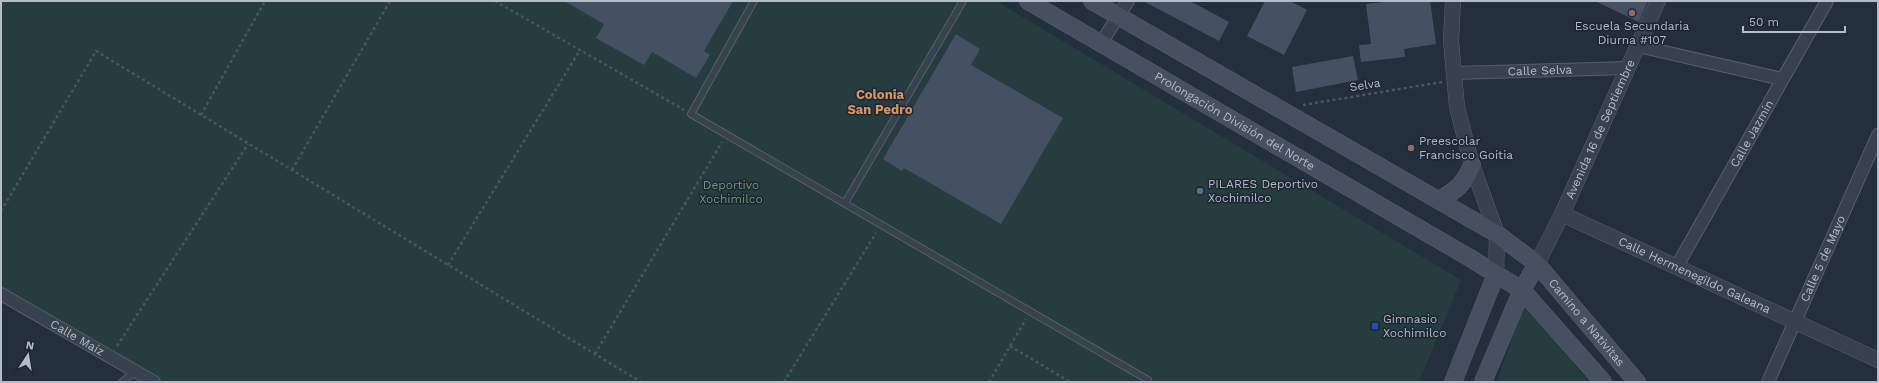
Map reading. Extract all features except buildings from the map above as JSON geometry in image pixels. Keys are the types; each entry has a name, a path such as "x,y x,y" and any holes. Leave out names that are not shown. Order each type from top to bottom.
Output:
{"main road":[{"name":"Prolongación División del Norte","path":"1029,1 1522,290"},
{"path":"1092,1 1497,234 1536,264 1522,290 1483,382"},
{"path":"1439,200 1452,193 1465,182 1472,165"},
{"name":"Camino a Nativitas","path":"1536,264 1637,382"},
{"path":"1453,382 1496,274"},
{"path":"1522,290 1603,382"}],"street":[{"path":"1101,43 1128,1"},
{"path":"1454,1 1451,41 1457,107 1472,165 1497,234 1496,274"},
{"name":"Avenida 16 de Septiembre","path":"1562,214 1658,1"},
{"name":"Calle Jazmín","path":"1677,266 1827,1"},
{"path":"1638,46 1782,79"},
{"name":"Calle Selva","path":"1453,76 1628,68"},
{"name":"Calle 5 de Mayo","path":"1768,382 1878,135"},
{"path":"1536,264 1562,214"},
{"name":"Calle Hermenegildo Galeana","path":"1562,214 1878,360"},
{"name":"Calle Maíz","path":"1,294 154,382"}],"lane":[{"path":"754,1 691,114 1148,380"},
{"path":"845,203 963,1"},
{"path":"122,382 135,372"}],"path":[{"path":"201,115 265,1"},
{"path":"292,170 390,1"},
{"path":"495,1 691,114"},
{"path":"448,265 580,50"},
{"path":"1,211 96,51 641,382"},
{"name":"Selva","path":"1302,105 1453,76"},
{"path":"595,354 726,135"},
{"path":"110,358 248,144"},
{"path":"784,382 882,224"},
{"path":"989,382 1031,311"},
{"path":"1010,346 1070,382"}],"green space":[{"name":"Deportivo Xochimilco","path":"1,1 996,1 1461,280 1419,382 163,382 1,288"},
{"path":"1524,302 1589,382 1497,382"}],"place":[{"name":"Escuela Secundaria Diurna #107","path":"1632,13"},
{"name":"Preescolar Francisco Goitia","path":"1411,148"},
{"name":"PILARES Deportivo Xochimilco","path":"1200,191"},
{"name":"Gimnasio Xochimilco","path":"1375,326"}],"district":[{"name":"Colonia San Pedro","path":"880,102"}]}
